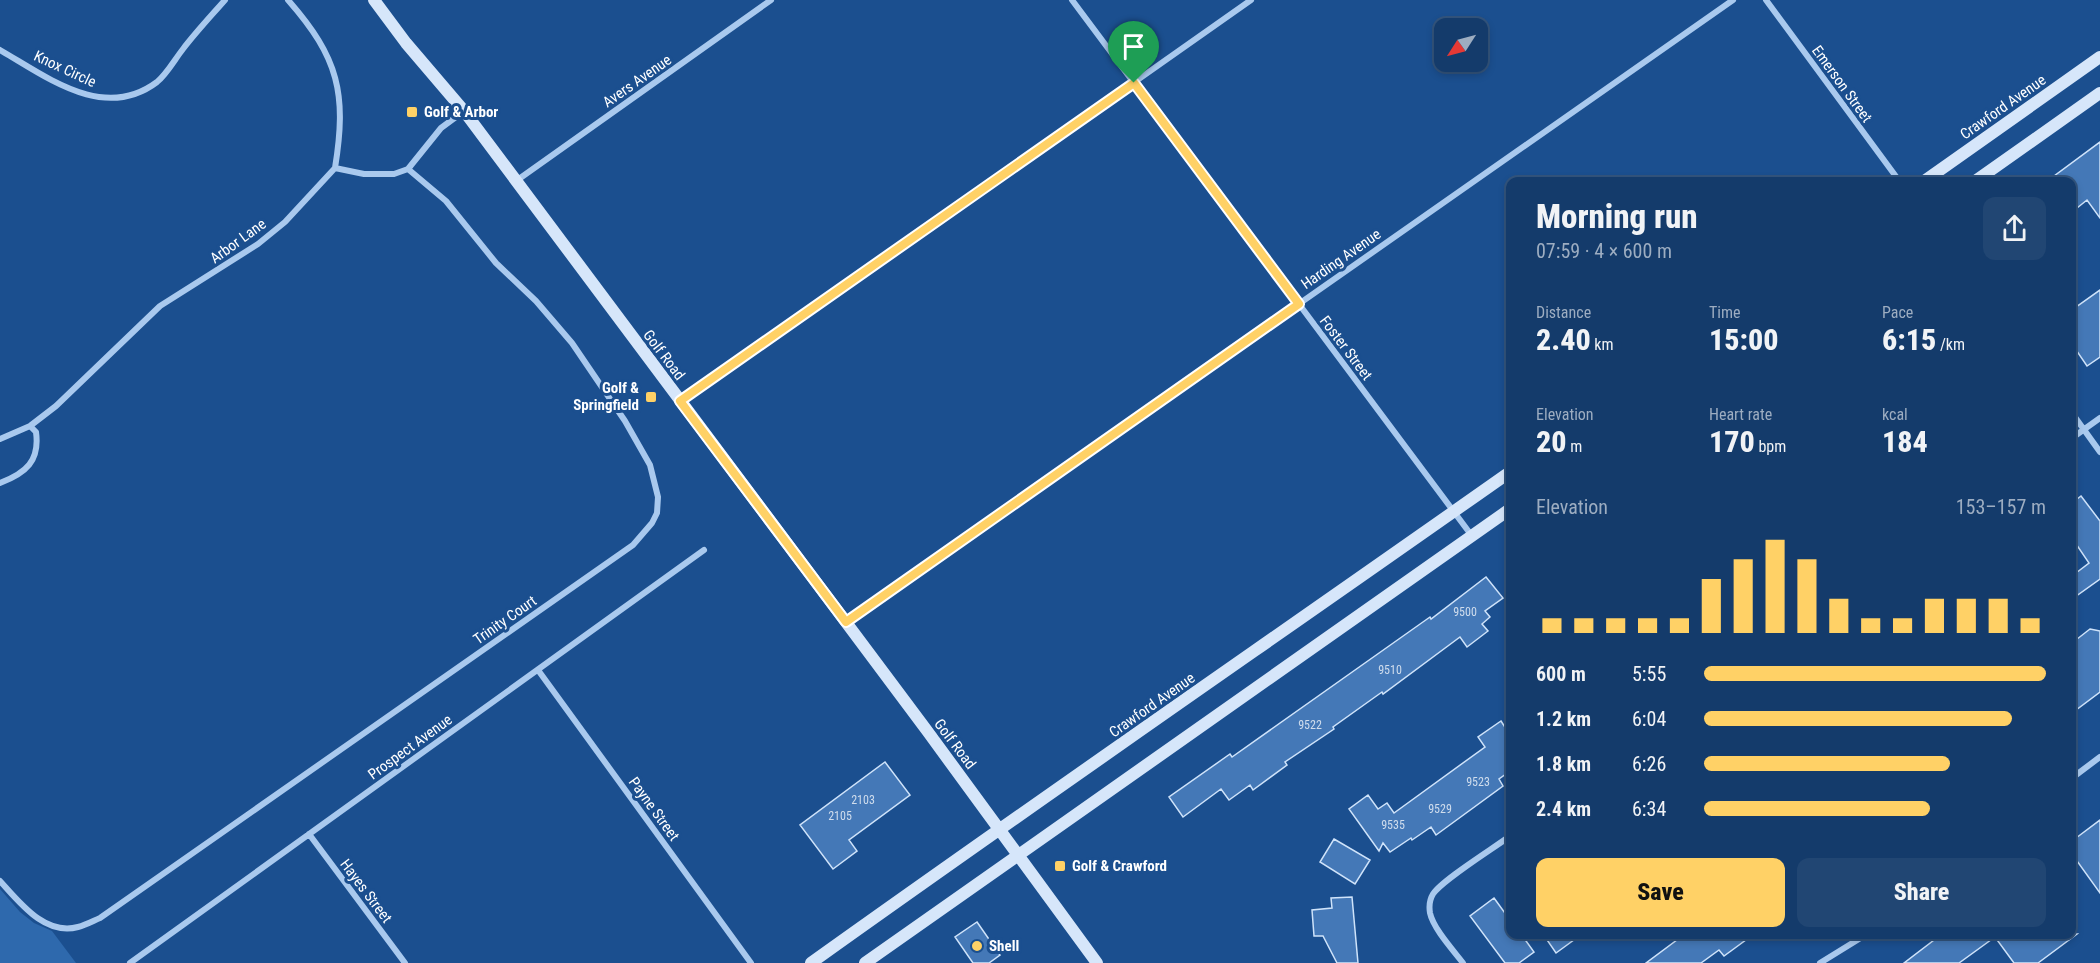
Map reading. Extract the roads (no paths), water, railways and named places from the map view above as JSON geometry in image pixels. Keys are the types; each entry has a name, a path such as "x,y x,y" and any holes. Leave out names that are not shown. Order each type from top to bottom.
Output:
{"main road":[{"name":"Golf Road","path":"374,0 406,43 464,111 846,622 1097,963"},
{"name":"Crawford Avenue","path":"1930,177 2100,57"},
{"path":"1981,177 2100,93"},
{"name":"Crawford Avenue","path":"811,963 1506,475"},
{"path":"864,963 1506,512"}],"street":[{"name":"Knox Circle","path":"0,50 64,85 92,97 114,99 139,92 158,81 196,32 225,0"},
{"path":"288,0 313,30 331,62 339,92 340,123 334,168 364,174 394,174 408,169 441,128 464,111"},
{"name":"Avers Avenue","path":"516,181 771,0"},
{"name":"Foster Street","path":"1072,0 1472,536"},
{"path":"680,401 1251,0"},
{"name":"Harding Avenue","path":"846,622 1732,0"},
{"name":"Emerson Street","path":"1766,0 1896,177"},
{"name":"Arbor Lane","path":"0,439 30,426 56,406 160,306 258,244 282,224 334,168"},
{"name":"Trinity Court","path":"0,882 37,919 52,925 65,928 78,927 100,918 633,546 652,523 657,513 658,497 650,465 572,343 536,301 496,263 446,201 408,169"},
{"path":"2076,418 2100,452"},
{"path":"2076,435 2100,418"},
{"path":"0,483 17,477 36,454 36,432 30,426"},
{"name":"Prospect Avenue","path":"130,963 704,550"},
{"name":"Payne Street","path":"538,669 751,963"},
{"path":"2076,774 2100,757"},
{"name":"Hayes Street","path":"309,834 405,963"},
{"path":"1463,963 1434,922 1430,912 1430,902 1433,894 1448,880 1506,839"},
{"path":"1820,963 1859,939"}],"place":[{"name":"Golf & Arbor","path":"412,112"},
{"name":"Golf & Springfield","path":"651,397"},
{"name":"Golf & Crawford","path":"1060,866"},
{"name":"Shell","path":"977,946"}]}
